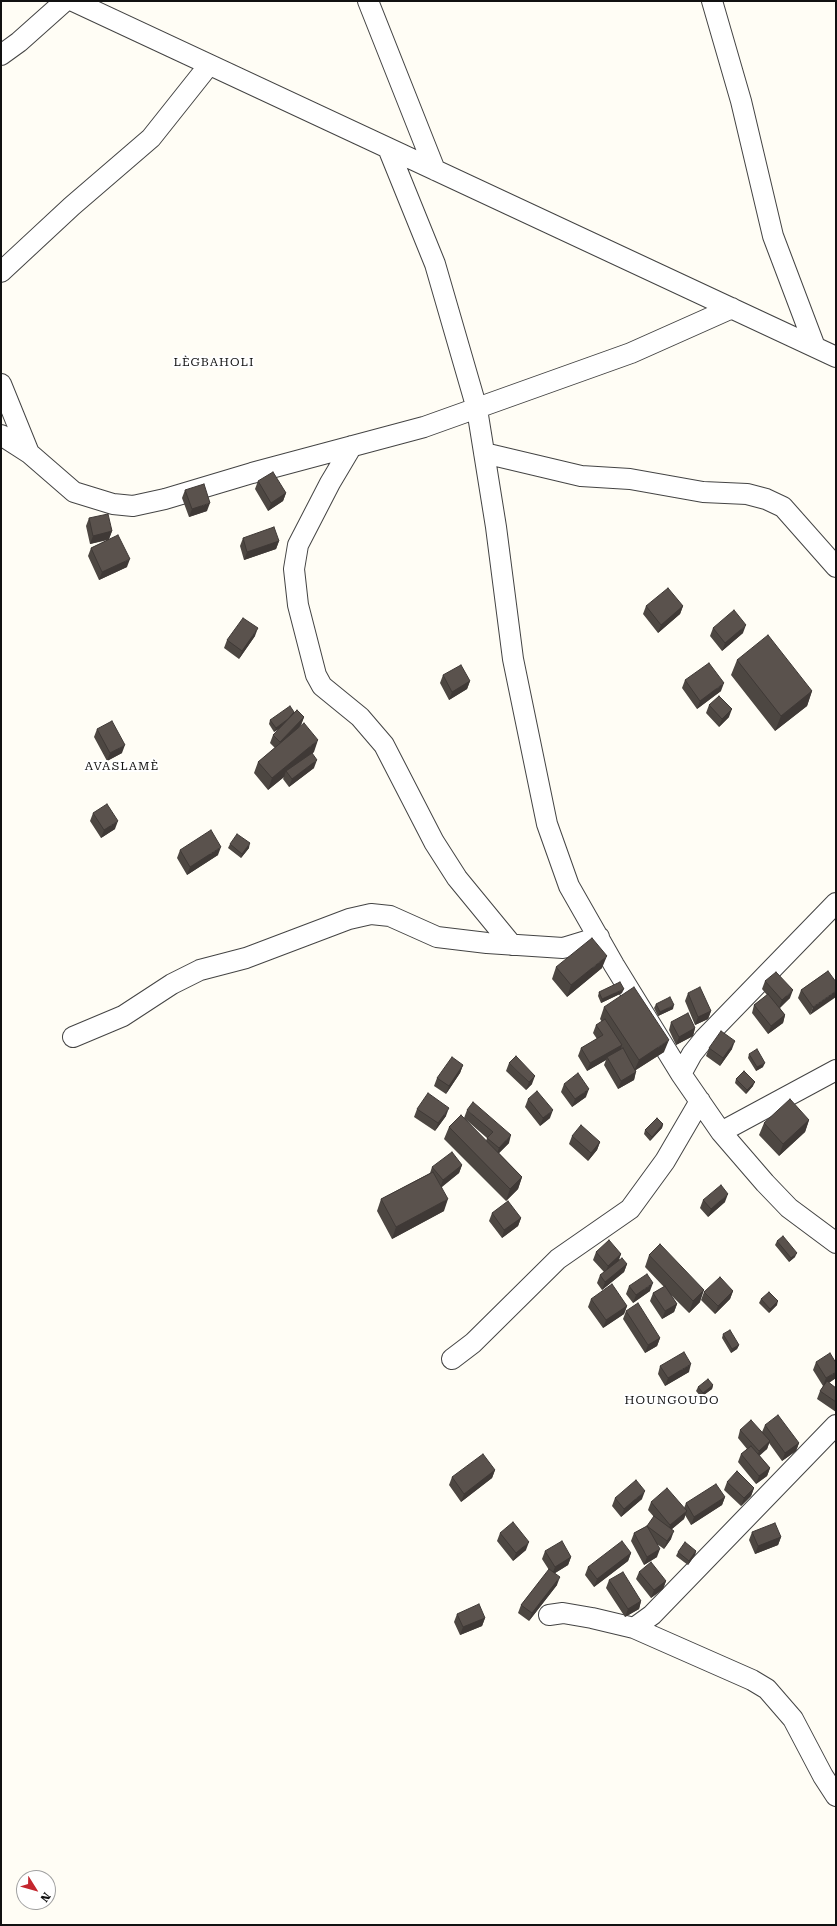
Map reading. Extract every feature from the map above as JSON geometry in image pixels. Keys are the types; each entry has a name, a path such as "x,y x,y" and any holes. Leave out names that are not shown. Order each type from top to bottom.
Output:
{"street":[{"path":"1,54 19,42 65,1"},
{"path":"72,1 836,357"},
{"path":"368,1 435,170"},
{"path":"712,1 741,100 773,236 815,347"},
{"path":"1,272 151,138 209,65"},
{"path":"388,148 435,264 476,409 496,527 513,658 547,824 569,886 681,1074 722,1132 760,1178 789,1208 836,1243"},
{"path":"1,435 29,453 74,492 113,504 133,506 165,499 252,473 424,427 631,353 732,308"},
{"path":"1,384 29,453"},
{"path":"352,446 330,483 298,545 294,569 298,605 316,675 322,686 360,717 384,745 441,854 457,878 512,945"},
{"path":"484,453 580,476 630,479 703,492 747,494 766,499 783,507 836,567"},
{"path":"681,1074 692,1054 704,1039 836,903"},
{"path":"73,1037 123,1016 172,984 200,970 246,958 349,919 371,914 390,916 438,937 512,945 563,948 599,937"},
{"path":"722,1132 836,1070"},
{"path":"452,1359 473,1343 558,1259 630,1209 665,1161 700,1101"},
{"path":"634,1628 652,1615 836,1425"},
{"path":"549,1615 563,1613 585,1616 634,1628 727,1667 767,1689 793,1720 823,1776 836,1796"}],"building":[{"path":"273,472 286,493 271,503 258,481"},
{"path":"204,484 210,503 192,509 185,490"},
{"path":"108,514 112,531 93,536 89,518"},
{"path":"274,527 279,541 247,552 243,538"},
{"path":"118,535 130,559 102,572 91,548"},
{"path":"668,588 683,606 661,625 646,606"},
{"path":"734,610 746,625 725,643 713,628"},
{"path":"243,618 258,628 242,651 227,640"},
{"path":"768,635 812,691 781,716 737,660"},
{"path":"709,663 724,683 700,701 685,680"},
{"path":"461,665 470,681 452,692 443,675"},
{"path":"719,696 732,709 722,719 709,705"},
{"path":"290,706 294,712 288,719 276,728 270,720"},
{"path":"297,710 304,717 280,742 273,735"},
{"path":"112,721 125,745 110,753 97,729"},
{"path":"304,723 318,740 272,778 258,762"},
{"path":"312,753 317,760 292,779 286,771"},
{"path":"107,804 118,821 104,830 93,813"},
{"path":"211,830 221,847 190,867 180,850"},
{"path":"237,834 250,843 242,854 230,844"},
{"path":"592,938 607,956 571,985 556,967"},
{"path":"828,971 836,982 836,991 813,1007 801,990"},
{"path":"776,972 793,990 782,1000 765,981"},
{"path":"620,982 624,989 602,999 599,992"},
{"path":"634,987 669,1040 639,1060 604,1007"},
{"path":"700,987 711,1011 698,1017 688,993"},
{"path":"768,994 785,1015 771,1026 754,1005"},
{"path":"670,997 674,1005 660,1012 656,1004"},
{"path":"688,1013 695,1028 679,1037 671,1022"},
{"path":"605,1019 622,1045 590,1063 581,1048 603,1035 596,1025"},
{"path":"721,1031 735,1041 723,1058 709,1048"},
{"path":"623,1048 636,1072 621,1081 607,1057"},
{"path":"757,1049 765,1063 757,1067 749,1054"},
{"path":"516,1056 535,1076 529,1082 509,1063"},
{"path":"452,1057 463,1065 449,1086 437,1078"},
{"path":"744,1071 755,1082 747,1090 736,1079"},
{"path":"578,1073 589,1089 575,1099 564,1084"},
{"path":"537,1091 553,1110 543,1118 528,1099"},
{"path":"428,1093 449,1108 438,1123 417,1109"},
{"path":"790,1099 809,1120 783,1144 764,1123"},
{"path":"473,1102 511,1135 499,1148 487,1138 493,1132 467,1110"},
{"path":"461,1115 522,1177 510,1189 449,1127"},
{"path":"657,1118 663,1124 652,1137 645,1130"},
{"path":"581,1125 600,1142 591,1153 572,1136"},
{"path":"452,1152 462,1165 443,1180 432,1167"},
{"path":"433,1172 448,1199 396,1227 381,1199"},
{"path":"721,1185 728,1194 711,1209 703,1200"},
{"path":"508,1201 521,1218 504,1230 492,1213"},
{"path":"783,1236 797,1253 791,1258 777,1241"},
{"path":"609,1240 621,1254 608,1266 596,1252"},
{"path":"660,1244 704,1290 693,1301 649,1255"},
{"path":"622,1258 627,1264 605,1282 600,1275"},
{"path":"647,1274 653,1283 636,1295 629,1286"},
{"path":"720,1277 733,1291 718,1306 704,1292"},
{"path":"612,1284 627,1306 606,1320 591,1299"},
{"path":"665,1286 677,1304 665,1311 653,1293"},
{"path":"769,1292 778,1301 770,1309 761,1299"},
{"path":"638,1303 660,1338 648,1345 626,1311"},
{"path":"730,1330 739,1345 732,1349 723,1334"},
{"path":"684,1352 691,1364 668,1378 660,1366"},
{"path":"830,1353 836,1363 836,1372 826,1378 816,1362"},
{"path":"708,1379 713,1385 703,1393 698,1387"},
{"path":"827,1381 836,1388 836,1402 820,1391"},
{"path":"778,1415 799,1443 785,1453 765,1425"},
{"path":"751,1420 770,1441 759,1451 740,1430"},
{"path":"751,1446 770,1468 759,1476 741,1454"},
{"path":"483,1454 495,1470 464,1494 452,1477"},
{"path":"737,1471 754,1488 744,1498 727,1482"},
{"path":"636,1480 645,1491 624,1509 615,1498"},
{"path":"716,1484 725,1497 694,1517 686,1503"},
{"path":"667,1488 687,1511 670,1525 651,1502"},
{"path":"654,1516 674,1531 667,1541 647,1526"},
{"path":"513,1522 529,1542 516,1553 500,1533"},
{"path":"775,1523 781,1537 758,1546 752,1532"},
{"path":"647,1526 660,1549 647,1557 634,1533"},
{"path":"562,1541 571,1557 555,1567 545,1551"},
{"path":"622,1541 631,1553 597,1579 588,1567"},
{"path":"685,1542 696,1551 689,1561 678,1552"},
{"path":"651,1562 666,1581 654,1590 639,1572"},
{"path":"549,1569 560,1577 532,1613 521,1605"},
{"path":"623,1572 641,1601 628,1609 609,1580"},
{"path":"479,1604 485,1618 463,1627 457,1614"}],"district":[{"name":"LÈGBAHOLI","path":"214,362"},
{"name":"AVASLAMÈ","path":"122,766"},
{"name":"HOUNGOUDO","path":"672,1400"}]}
